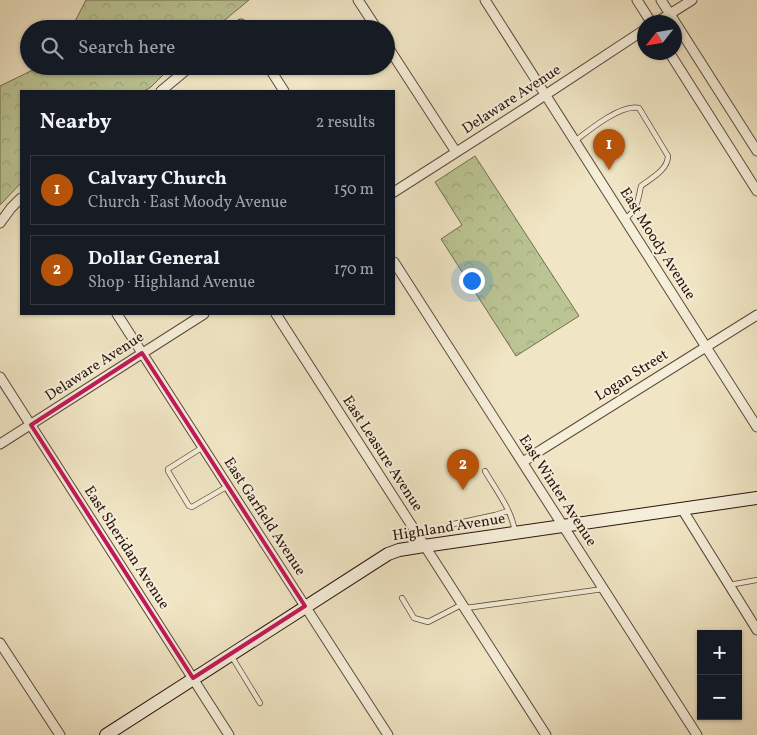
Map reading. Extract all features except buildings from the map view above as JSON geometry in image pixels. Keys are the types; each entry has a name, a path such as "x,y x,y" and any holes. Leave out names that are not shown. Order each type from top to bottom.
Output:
{"main road":[{"name":"Highland Avenue","path":"106,735 388,554 399,550 424,546 757,498"}],"street":[{"path":"358,0 371,20"},
{"name":"East Moody Avenue","path":"485,0 757,427"},
{"path":"637,0 647,15"},
{"path":"661,0 757,152"},
{"path":"670,14 692,0"},
{"name":"Delaware Avenue","path":"395,191 637,35"},
{"path":"395,58 456,152"},
{"path":"674,60 757,191"},
{"path":"162,90 180,75"},
{"path":"274,75 283,90"},
{"path":"0,223 20,199"},
{"name":"East Winter Avenue","path":"395,264 697,735"},
{"name":"East Garfield Avenue","path":"118,315 388,735"},
{"name":"Delaware Avenue","path":"0,444 202,315"},
{"name":"East Leasure Avenue","path":"277,315 546,735"},
{"name":"Logan Street","path":"523,462 757,315"},
{"name":"East Sheridan Avenue","path":"0,376 229,735"},
{"path":"682,509 757,630"},
{"path":"0,643 60,735"}],"lane":[{"path":"574,141 617,112 635,107 639,108 668,156 668,161 663,169 640,186 636,206 632,214 625,219"},
{"path":"203,447 168,469 189,506 192,507 228,486"},
{"path":"485,471 508,511 515,533"},
{"path":"449,526 495,516 508,511"},
{"path":"729,585 757,580"},
{"path":"402,598 414,618 428,622 462,606 603,589"},
{"path":"230,654 260,703"}],"highlighted area":[{"path":"142,353 305,606 193,678 31,425"}],"green space":[{"path":"86,0 249,0 225,20 76,20"},
{"path":"23,75 163,75 146,90 20,90 20,184 0,205 0,86"},
{"path":"475,156 579,316 516,356 441,239 462,225 435,182"}],"place":[{"name":"Calvary Church","path":"609,170"},
{"name":"Dollar General","path":"463,490"}]}
